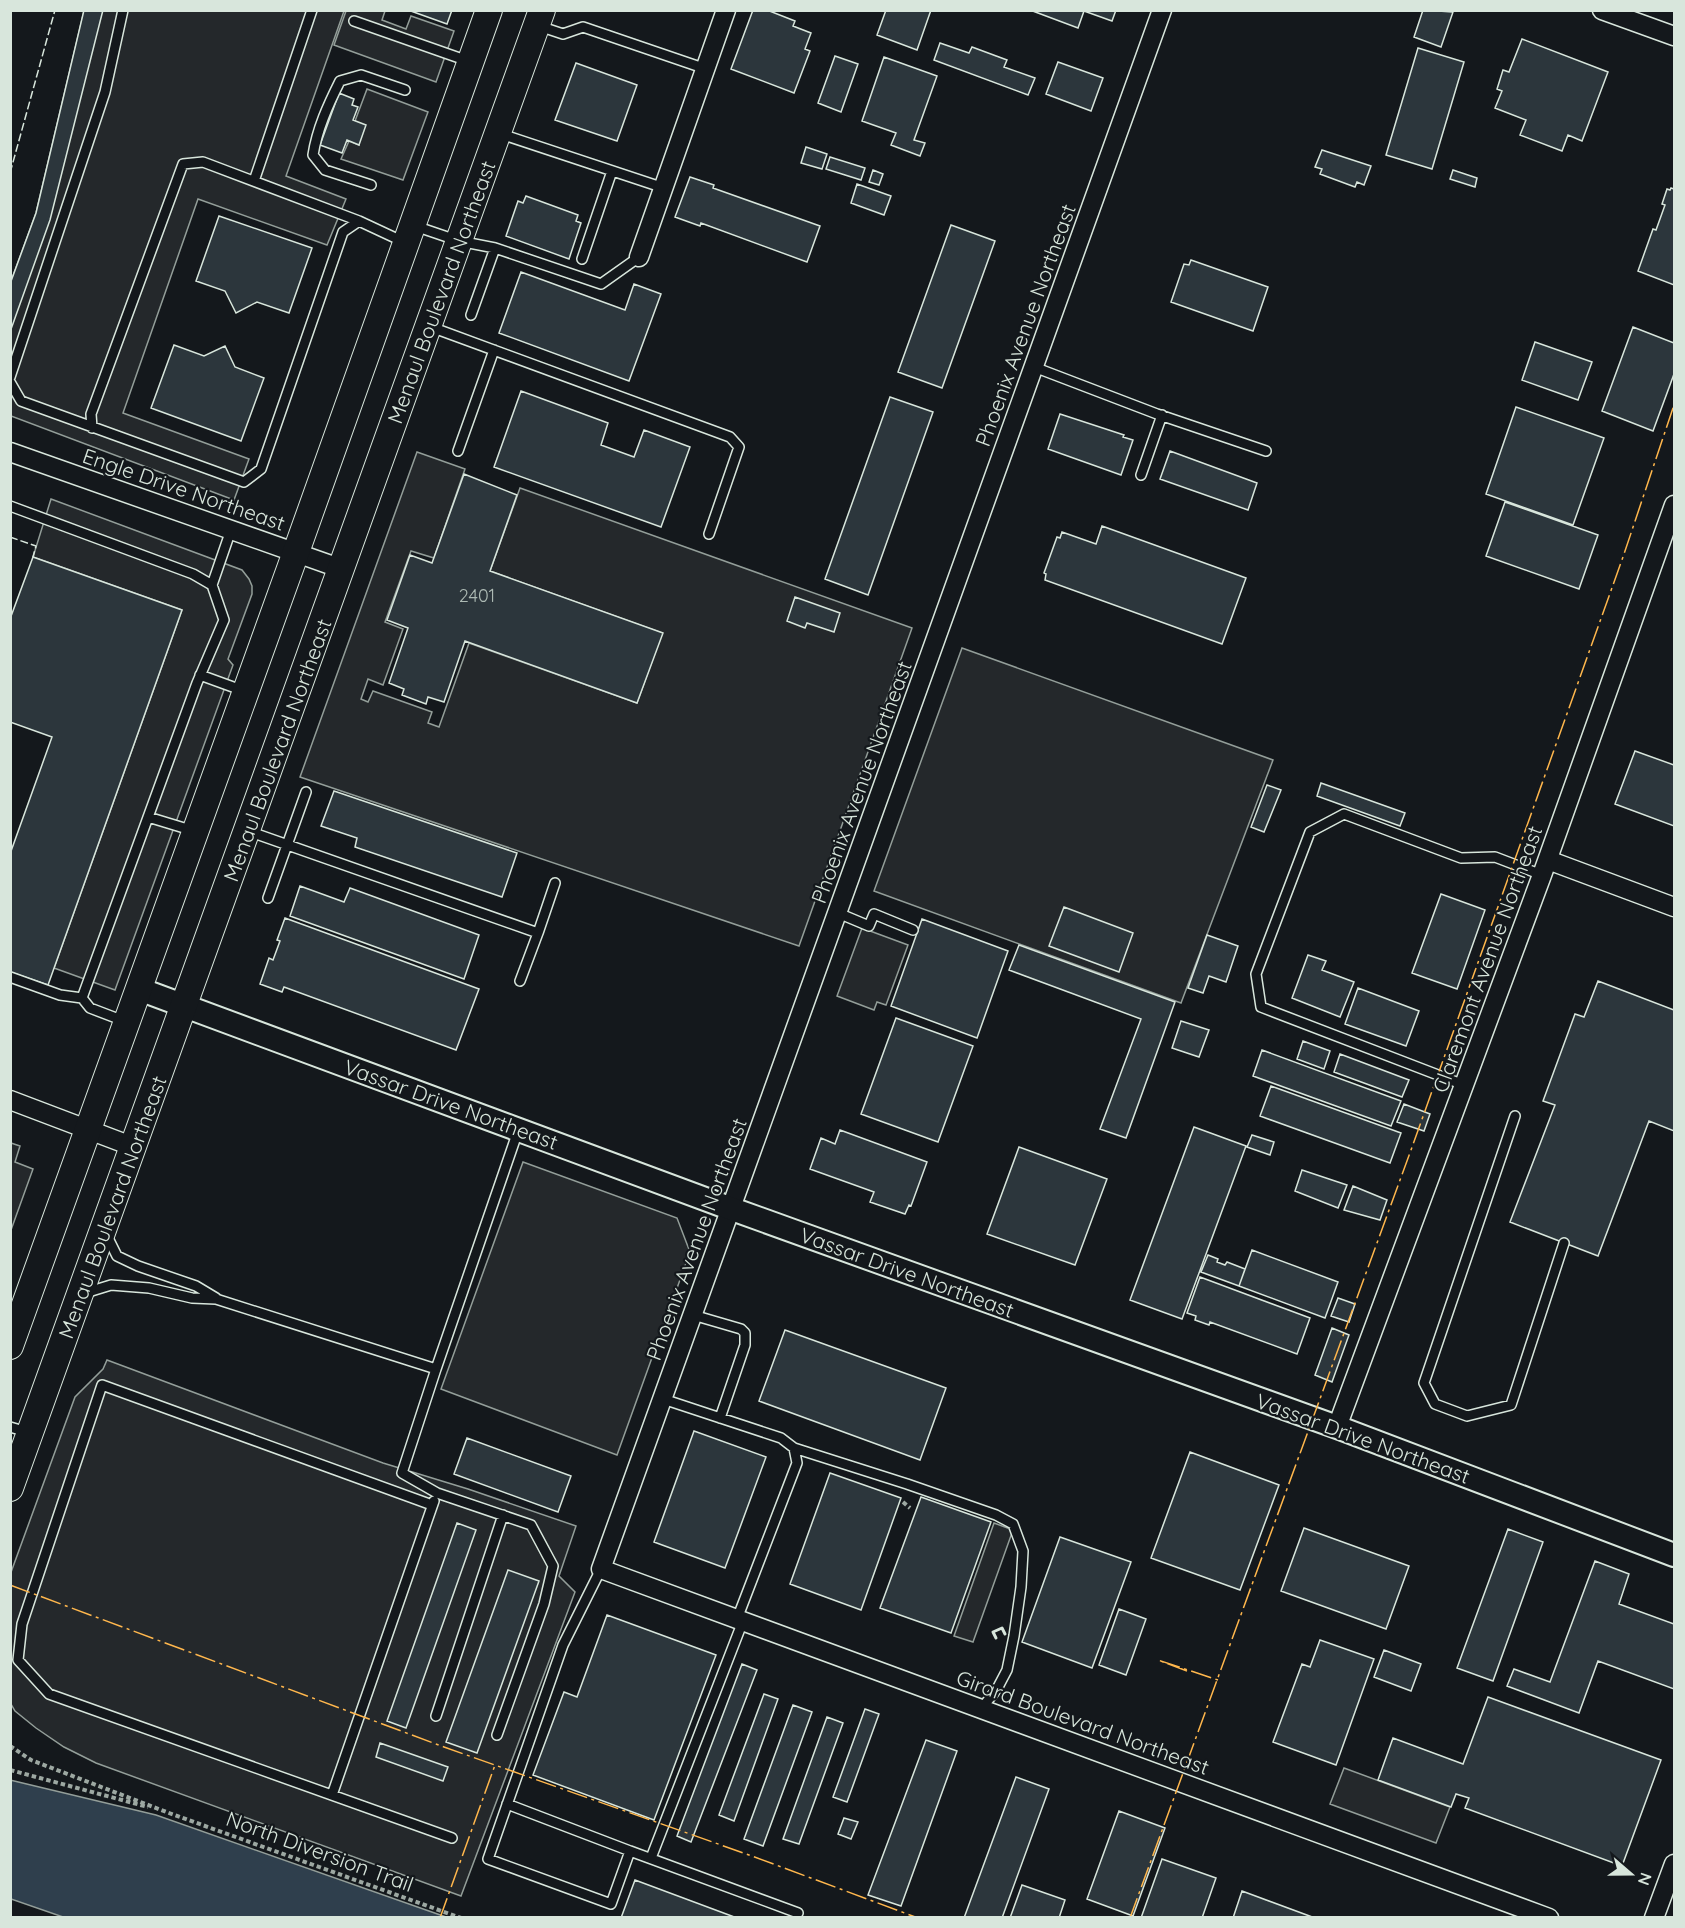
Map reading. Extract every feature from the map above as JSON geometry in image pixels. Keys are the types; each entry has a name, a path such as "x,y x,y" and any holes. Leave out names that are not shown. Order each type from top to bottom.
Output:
{"main road":[{"path":"10,1346 489,10"},
{"name":"Menaul Boulevard Northeast","path":"10,1488 20,1430 80,1295 539,18"}],"street":[{"path":"639,257 726,10"},
{"name":"Phoenix Avenue Northeast","path":"601,1569 1162,10"},
{"path":"1602,10 1674,36"},
{"name":"Engle Drive Northeast","path":"10,452 342,569"},
{"name":"Claremont Avenue Northeast","path":"1337,1427 1545,868 1674,505"},
{"path":"1545,868 1674,907"},
{"name":"Vassar Drive Northeast","path":"139,989 732,1209 1337,1427 1674,1555"},
{"path":"10,1100 134,1147"},
{"name":"Girard Boulevard Northeast","path":"601,1569 1549,1917"},
{"path":"1654,1917 1674,1864"}],"lane":[{"path":"123,10 105,92 10,380 21,401 244,482 261,469 343,232 359,221"},
{"path":"254,181 312,10"},
{"path":"539,18 563,34 583,27 706,69"},
{"path":"354,21 470,62"},
{"path":"371,185 325,170 313,155 315,141 328,104 340,81 361,75 405,90"},
{"path":"498,133 664,188"},
{"path":"92,428 91,414 183,164 203,162 359,221 409,234 495,248 601,284 639,257"},
{"path":"582,259 612,171"},
{"path":"471,315 495,248"},
{"path":"429,327 730,436 739,447 709,534"},
{"path":"458,451 494,350"},
{"path":"1034,367 1266,451"},
{"path":"1141,475 1162,415"},
{"path":"10,506 193,574 212,585"},
{"path":"82,998 200,675 224,620 212,585 231,530"},
{"path":"200,675 246,691"},
{"path":"268,898 306,792"},
{"path":"1464,1085 1261,1007 1256,974 1310,832 1344,814 1461,858 1495,857 1545,868"},
{"path":"148,817 196,832"},
{"path":"248,831 538,933"},
{"path":"520,981 555,883"},
{"path":"838,913 868,928 874,914 913,930"},
{"path":"10,978 60,995 82,998 90,1008 127,1022"},
{"path":"1515,1116 1424,1383 1435,1404 1467,1416 1511,1405 1564,1243"},
{"path":"497,1735 544,1604 554,1566 531,1525 437,1493 402,1473 519,1130"},
{"path":"103,1230 117,1256 138,1266 196,1286 218,1299 436,1369"},
{"path":"80,1295 111,1286 149,1288 192,1298 218,1299"},
{"path":"693,1315 741,1329 745,1334 745,1345 720,1418"},
{"path":"432,1505 102,1385 22,1624 18,1659 49,1694 452,1838"},
{"path":"663,1399 781,1438 794,1448 907,1484 996,1515 1013,1524 1023,1551 1021,1587 1014,1636 1007,1670 997,1689 981,1709"},
{"path":"651,1858 797,1463 794,1448"},
{"path":"332,1795 437,1493"},
{"path":"436,1716 503,1515"},
{"path":"601,1569 563,1645 488,1859 611,1904 630,1851"},
{"path":"507,1804 798,1913"}],"path":[{"path":"903,1502 910,1508"},
{"name":"North Diversion Trail","path":"10,1746 31,1760 169,1813 461,1917"},
{"name":"North Diversion Trail","path":"10,1770 169,1813"}],"shaded area":[{"path":"84,11 344,11 286,176 346,199 327,245 198,199 123,413 249,459 234,500 11,416 10,284 36,213"},
{"path":"346,11 385,11 382,20 406,29 411,16 454,31 436,82 334,45"},
{"path":"367,89 428,112 403,180 341,159 349,141 359,145 355,121"},
{"path":"417,452 465,469 434,558 411,551 385,622 403,629 383,685 368,679 361,699 368,702 373,691 432,712 428,723 439,727 469,643 637,703 662,633 490,571 520,488 912,628 799,946 300,777"},
{"path":"51,499 242,570 252,586 252,594 228,659 233,665 115,990 54,968 182,610 33,557"},
{"path":"962,648 1273,760 1181,1003 874,891"},
{"path":"862,928 908,945 886,1005 877,1002 874,1010 837,996"},
{"path":"11,1143 20,1146 15,1162 33,1169 11,1230"},
{"path":"523,1162 677,1218 690,1252 617,1455 441,1389"},
{"path":"107,1360 383,1463 576,1526 559,1576 575,1592 461,1896 96,1763 64,1747 15,1711 11,1704 10,1575 75,1397 103,1369"},
{"path":"994,1523 1013,1530 973,1642 954,1636"},
{"path":"1344,1768 1450,1807 1436,1843 1330,1804"}],"water":[{"path":"10,1780 156,1815 446,1917 63,1917 11,1899"}],"building":[{"path":"84,10 103,10 50,220 10,332 10,284 36,213"},
{"path":"408,10 452,10 447,24"},
{"path":"753,10 767,10 795,21 793,26 811,33 805,49 810,51 794,93 731,69"},
{"path":"886,10 931,10 917,50 877,35"},
{"path":"1030,10 1116,10 1112,21 1084,11 1078,28"},
{"path":"1423,10 1453,12 1441,47 1414,37"},
{"path":"1522,39 1608,72 1582,141 1568,135 1562,151 1520,135 1526,120 1495,108 1502,91 1497,89 1503,70 1509,72"},
{"path":"940,43 969,53 972,47 1007,60 1004,67 1035,78 1028,95 934,60"},
{"path":"1418,48 1464,62 1432,169 1386,155"},
{"path":"835,56 858,64 841,112 818,103"},
{"path":"884,57 937,76 914,140 925,143 920,156 891,145 896,133 862,121"},
{"path":"1058,62 1103,78 1091,111 1046,94"},
{"path":"576,63 637,85 617,141 555,120"},
{"path":"339,93 354,99 352,105 358,107 353,120 366,125 359,145 347,140 342,153 320,145"},
{"path":"806,147 827,154 822,169 801,163"},
{"path":"1322,150 1371,166 1364,185 1357,182 1355,187 1320,174 1322,169 1315,167"},
{"path":"830,157 865,168 861,180 826,169"},
{"path":"873,170 883,174 879,185 869,182"},
{"path":"1453,170 1477,178 1475,187 1450,179"},
{"path":"690,177 714,185 713,188 820,226 807,262 701,223 700,226 675,217"},
{"path":"857,184 891,196 884,215 851,203"},
{"path":"1667,189 1674,189 1674,285 1638,271 1653,229 1656,230 1665,205 1662,204"},
{"path":"526,196 578,215 576,221 581,223 569,259 506,236 518,201 523,203"},
{"path":"219,216 312,248 289,313 257,302 236,313 225,291 196,281"},
{"path":"951,225 995,241 942,388 898,372"},
{"path":"1191,260 1268,287 1253,331 1171,302 1184,264 1189,265"},
{"path":"521,272 625,310 634,284 661,294 629,381 499,333"},
{"path":"1633,327 1674,343 1674,374 1653,431 1602,411"},
{"path":"1535,342 1592,362 1578,400 1522,380"},
{"path":"174,345 204,356 225,346 235,367 264,378 241,441 151,408"},
{"path":"521,391 608,423 601,445 634,457 644,430 690,447 661,527 494,467"},
{"path":"890,397 933,412 868,595 825,579"},
{"path":"1516,407 1604,438 1573,525 1486,494"},
{"path":"1060,414 1133,440 1121,475 1048,449"},
{"path":"1170,451 1257,483 1248,510 1160,479"},
{"path":"464,474 517,495 490,571 663,633 637,703 465,641 444,702 428,697 426,704 402,695 404,689 389,683 408,628 387,620 410,555 432,563"},
{"path":"1505,502 1598,535 1579,589 1486,556"},
{"path":"1102,526 1246,578 1222,644 1045,580 1046,574 1044,573 1057,537 1060,538 1062,532 1096,544"},
{"path":"33,557 182,610 48,985 10,972 10,854 52,737 10,722 10,619"},
{"path":"795,597 840,613 834,632 807,623 805,628 787,621"},
{"path":"1635,751 1674,765 1674,826 1615,804"},
{"path":"1321,783 1405,813 1400,826 1317,796"},
{"path":"1267,785 1281,790 1264,832 1251,827"},
{"path":"334,791 517,853 502,897 355,847 357,838 321,826"},
{"path":"300,886 344,902 350,888 479,935 464,979 290,916"},
{"path":"1441,894 1485,910 1457,989 1412,973"},
{"path":"1064,907 1133,933 1119,972 1049,946"},
{"path":"285,918 479,989 456,1050 284,987 282,992 260,984 269,958 273,960"},
{"path":"922,919 1008,951 977,1038 891,1006"},
{"path":"1207,935 1238,946 1226,982 1209,976 1203,993 1188,988"},
{"path":"1019,945 1175,1002 1126,1138 1100,1129 1141,1019 1009,970"},
{"path":"1308,955 1326,961 1322,970 1354,982 1340,1017 1292,998"},
{"path":"1598,981 1674,1010 1674,1131 1649,1121 1598,1256 1510,1222 1555,1105 1543,1101 1575,1014 1584,1017"},
{"path":"1358,988 1419,1011 1406,1046 1345,1024"},
{"path":"896,1018 973,1046 938,1142 861,1114"},
{"path":"1181,1021 1209,1030 1199,1057 1172,1048"},
{"path":"1303,1041 1330,1051 1324,1069 1297,1059"},
{"path":"1262,1050 1401,1101 1391,1126 1253,1076"},
{"path":"1340,1054 1409,1080 1402,1097 1334,1072"},
{"path":"1271,1086 1401,1133 1390,1163 1260,1116"},
{"path":"1404,1104 1430,1114 1424,1131 1397,1122"},
{"path":"1194,1127 1246,1146 1182,1319 1130,1300"},
{"path":"840,1130 927,1162 911,1206 909,1205 905,1214 870,1202 874,1192 810,1169 821,1138 835,1144"},
{"path":"1252,1135 1274,1142 1270,1155 1247,1147"},
{"path":"1019,1147 1107,1179 1075,1265 987,1234"},
{"path":"1302,1170 1347,1185 1338,1208 1295,1191"},
{"path":"1353,1186 1387,1200 1380,1220 1344,1210"},
{"path":"1252,1250 1338,1282 1325,1318 1239,1286"},
{"path":"1208,1255 1218,1259 1217,1262 1225,1265 1227,1262 1245,1269 1239,1286 1201,1272"},
{"path":"1200,1277 1310,1318 1297,1354 1210,1322 1209,1325 1195,1320 1196,1316 1187,1313"},
{"path":"1338,1298 1355,1304 1349,1322 1331,1316"},
{"path":"1332,1328 1349,1335 1332,1382 1315,1375"},
{"path":"785,1330 946,1388 920,1460 759,1401"},
{"path":"694,1431 766,1457 725,1568 654,1542"},
{"path":"467,1438 571,1476 558,1512 454,1474"},
{"path":"1190,1452 1279,1485 1240,1590 1151,1558"},
{"path":"830,1473 901,1498 861,1610 790,1584"},
{"path":"921,1497 991,1522 951,1633 880,1608"},
{"path":"457,1523 476,1530 406,1728 387,1721"},
{"path":"1304,1528 1409,1566 1386,1629 1281,1591"},
{"path":"1508,1529 1543,1542 1493,1681 1457,1668"},
{"path":"1060,1537 1131,1562 1092,1668 1022,1642"},
{"path":"1595,1561 1629,1574 1619,1604 1674,1624 1674,1689 1598,1661 1579,1713 1507,1686 1514,1669 1550,1682"},
{"path":"508,1570 539,1581 477,1753 446,1742"},
{"path":"1119,1609 1146,1619 1126,1675 1099,1665"},
{"path":"607,1615 716,1655 654,1820 533,1775 564,1692 577,1697"},
{"path":"1320,1640 1374,1659 1336,1765 1273,1742 1302,1664 1310,1667"},
{"path":"1384,1650 1421,1664 1411,1691 1374,1677"},
{"path":"742,1664 757,1670 691,1842 677,1836"},
{"path":"764,1694 778,1699 734,1821 719,1815"},
{"path":"1488,1697 1661,1760 1622,1866 1465,1808 1469,1798 1456,1794 1451,1807 1378,1780 1393,1738 1463,1764"},
{"path":"793,1705 812,1712 763,1846 744,1839"},
{"path":"865,1709 879,1714 847,1802 833,1797"},
{"path":"827,1717 843,1723 799,1844 783,1839"},
{"path":"926,1740 957,1751 901,1906 868,1895"},
{"path":"380,1743 448,1767 443,1781 376,1757"},
{"path":"1016,1777 1049,1789 1002,1918 964,1918"},
{"path":"1119,1811 1165,1828 1133,1916 1087,1899"},
{"path":"844,1818 858,1822 851,1839 838,1834"},
{"path":"1162,1859 1216,1878 1202,1918 1141,1918"},
{"path":"635,1880 737,1918 621,1918"},
{"path":"1022,1885 1065,1900 1059,1918 1010,1918"},
{"path":"1242,1891 1315,1918 1233,1918"}],"fence":[{"path":"10,173 55,10"},
{"path":"10,537 36,546 33,557"}],"wall":[{"path":"996,1638 993,1632 1002,1628 1005,1634"}],"power":[{"path":"1130,1918 1411,1150 1623,557 1674,405"},
{"path":"10,1585 444,1747 752,1856 918,1918"},
{"path":"1187,1671 1158,1660 1218,1680"},
{"path":"440,1918 495,1765"}]}
